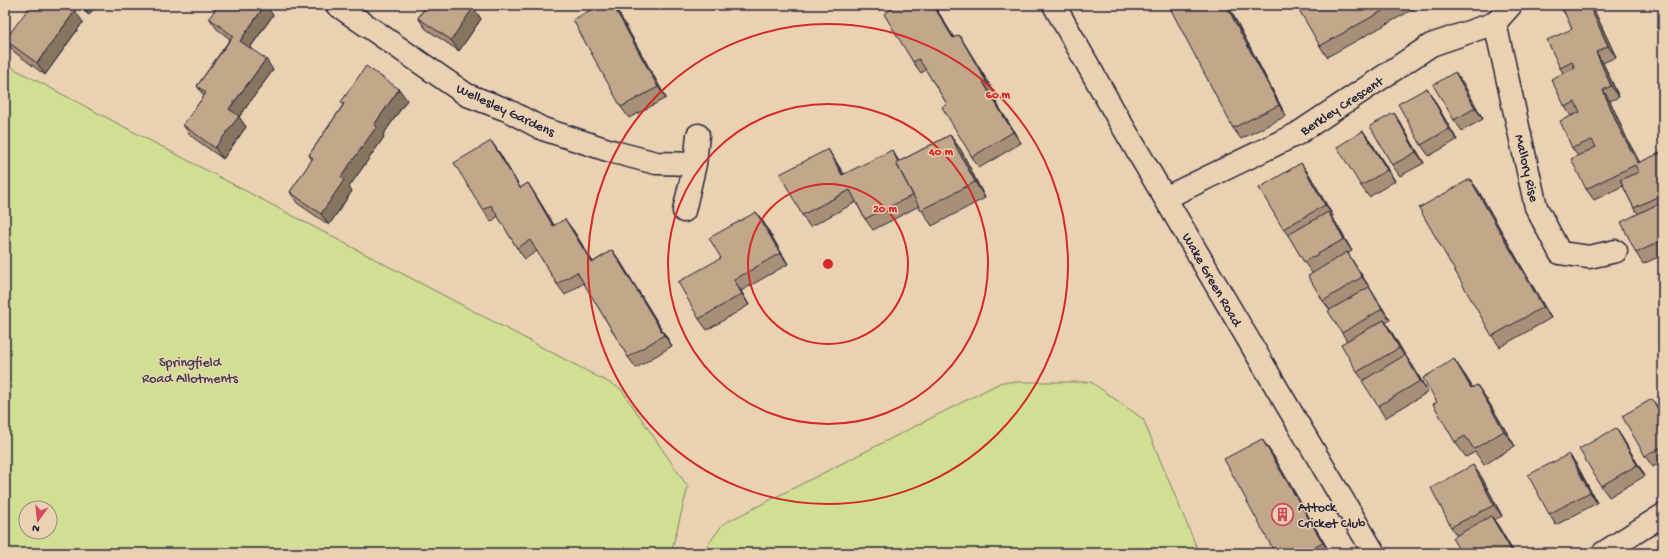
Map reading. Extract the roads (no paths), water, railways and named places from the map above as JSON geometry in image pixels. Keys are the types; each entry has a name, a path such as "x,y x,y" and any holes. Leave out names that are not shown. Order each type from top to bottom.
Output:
{"street":[{"name":"Wellesley Gardens","path":"337,5 467,95 507,110 543,129 614,152 656,163 694,164"},
{"name":"Wake Green Road","path":"1054,5 1119,120 1374,553"},
{"name":"Berkley Crescent","path":"1166,198 1297,134 1431,45 1495,23 1512,5"},
{"name":"Mallory Rise","path":"1495,23 1536,207 1560,253 1589,257 1616,251"},
{"path":"684,211 694,164 698,135"},
{"path":"1603,553 1663,515"}],"place":[{"name":"Attock Cricket Club","path":"1282,514"}],"park label":[{"name":"Springfield Road Allotments","path":"190,370"}]}
